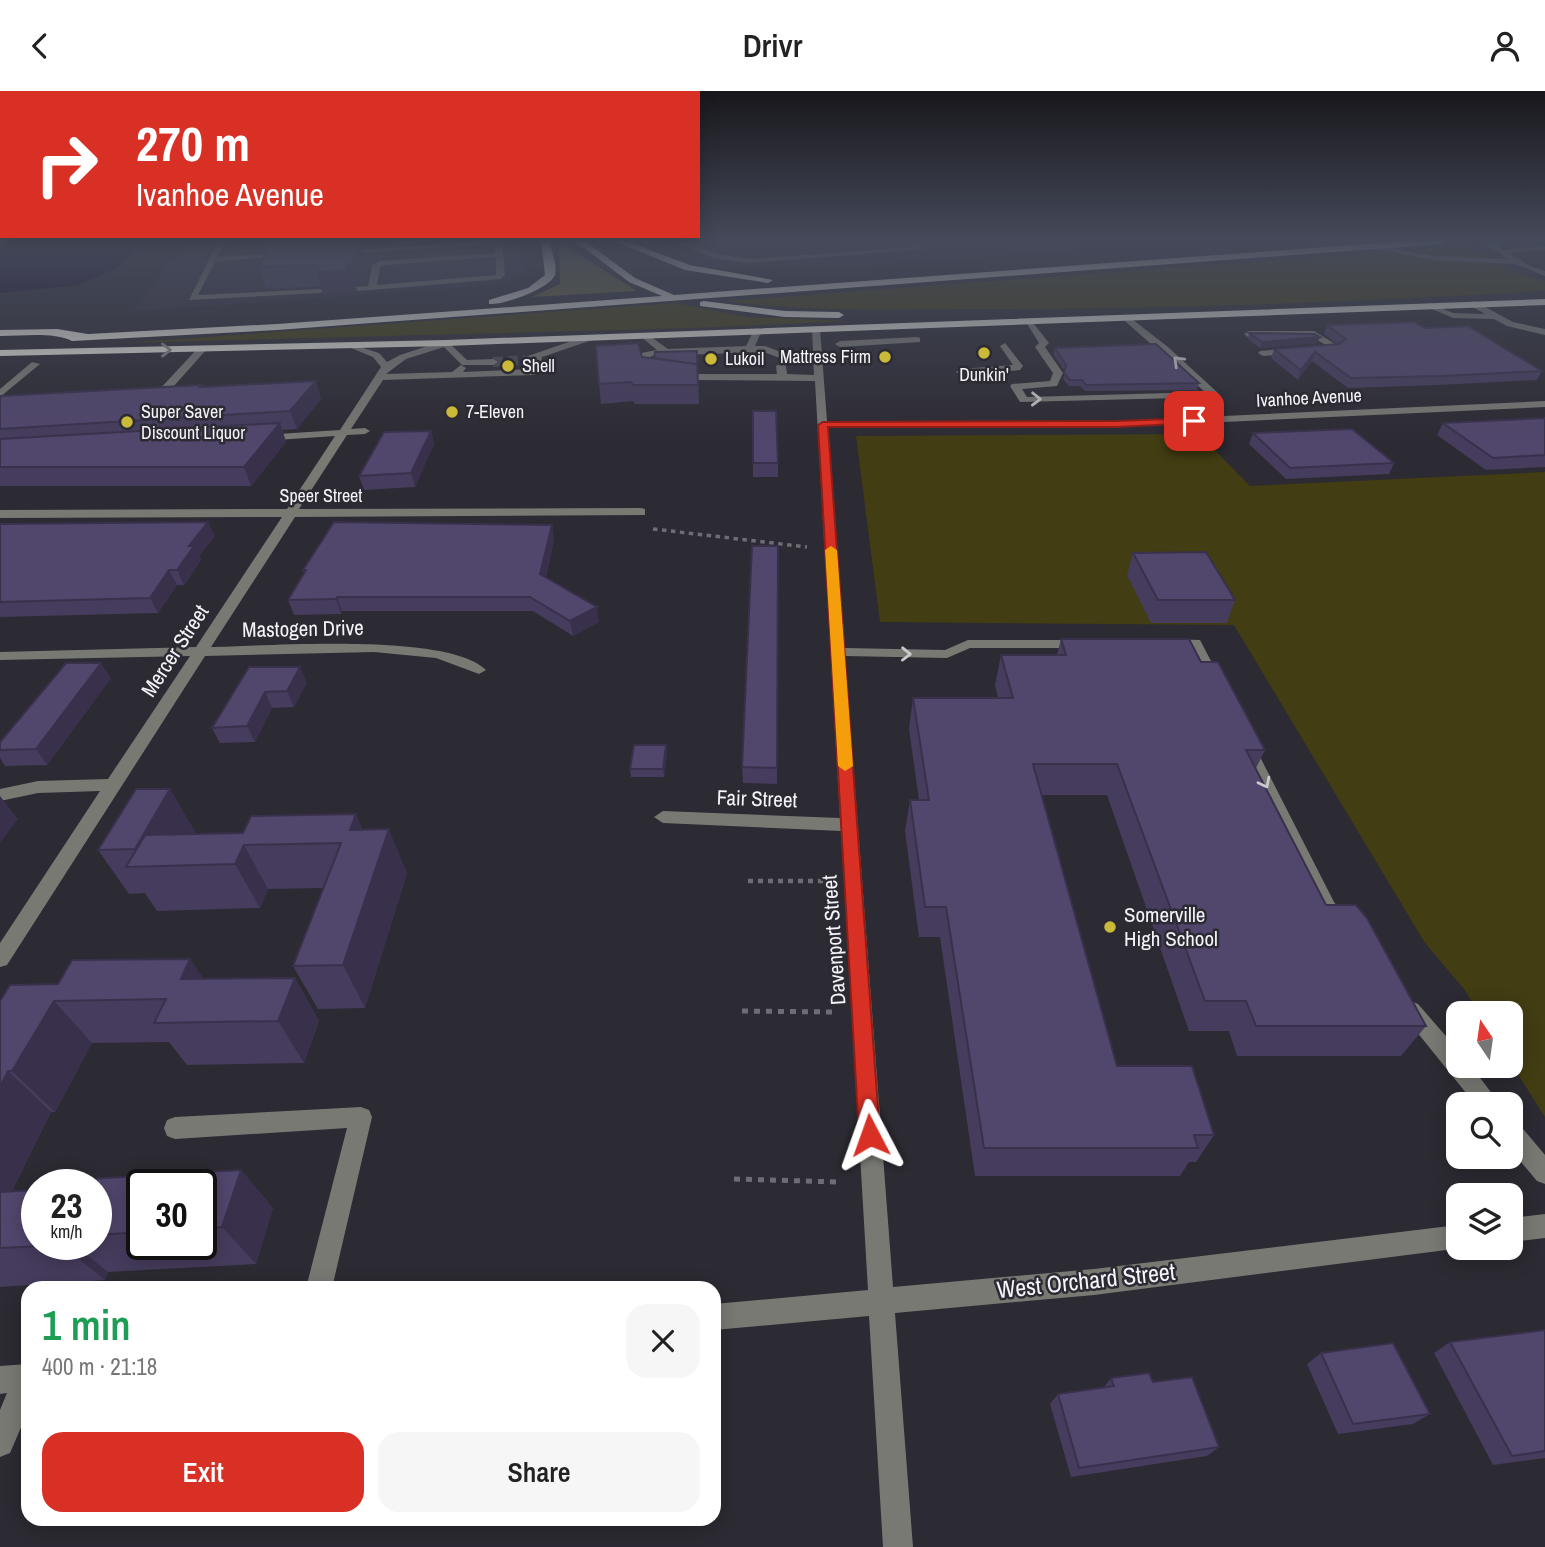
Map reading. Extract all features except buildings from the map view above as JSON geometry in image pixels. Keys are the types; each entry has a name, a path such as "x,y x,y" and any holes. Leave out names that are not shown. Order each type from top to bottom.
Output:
{"highway":[{"path":"372,320 454,309"},
{"path":"0,341 521,309"},
{"path":"739,309 850,315"},
{"path":"871,315 1349,309"},
{"path":"0,353 446,343 1349,309"},
{"path":"1509,309 1545,314"},
{"path":"0,333 57,333 90,337"},
{"path":"0,366 35,364 124,351"}],"street":[{"path":"1433,309 1441,314 1459,318 1495,316"},
{"path":"1483,309 1524,328 1545,333"},
{"path":"1054,384 1015,386 1024,400 1214,395 1128,319"},
{"path":"1030,322 1044,343 1040,347 1058,373 1054,384"},
{"path":"867,327 875,342"},
{"name":"Davenport Street","path":"816,330 898,1547"},
{"path":"749,349 757,332"},
{"path":"1248,334 1314,334 1335,347 1264,353"},
{"path":"644,336 666,352"},
{"path":"524,360 589,338"},
{"path":"839,344 917,340"},
{"path":"383,372 403,357 446,343 466,363"},
{"path":"354,346 376,355 383,372"},
{"path":"961,372 1017,368 1005,346"},
{"path":"161,394 201,349"},
{"path":"817,354 780,355 765,349 646,353 647,370 699,377 819,378"},
{"path":"780,355 782,377"},
{"path":"383,372 455,375 534,372 538,356"},
{"path":"455,375 466,363 493,362"},
{"path":"0,394 5,385 35,364"},
{"name":"Mercer Street","path":"0,958 343,433 370,400 383,372"},
{"path":"1054,384 1066,400"},
{"name":"Ivanhoe Avenue","path":"823,425 1117,424 1545,404"},
{"path":"253,438 365,431"},
{"name":"Speer Street","path":"0,514 641,512"},
{"path":"1153,644 1195,643 1225,703"},
{"path":"838,652 947,655 968,644 1100,644"},
{"name":"Mastogen Drive","path":"0,656 374,648 439,654 479,670"},
{"path":"1237,727 1327,907 1353,939"},
{"path":"0,795 38,786 113,785"},
{"name":"Fair Street","path":"663,817 849,825"},
{"path":"1404,1001 1479,1092"},
{"path":"176,1128 361,1117 321,1281"},
{"path":"1523,1147 1545,1173"},
{"path":"1523,1229 1545,1226"},
{"name":"West Orchard Street","path":"721,1316 1094,1282 1446,1238"},
{"path":"0,1380 21,1378"},
{"path":"0,1443 21,1394"}],"path":[{"path":"647,528 807,547"},
{"path":"748,881 827,881"},
{"path":"742,1011 832,1012"},
{"path":"734,1179 840,1182"}],"shaded area":[{"path":"593,309 706,309 747,317 850,321 692,328 124,343"},
{"path":"824,309 1067,309 892,310"},
{"path":"1199,434 1250,486 1545,472 1545,1117 1520,1078 1523,1078 1523,1001 1472,1001 1425,943 1234,625 880,622 856,436"}],"tunnel":[{"path":"493,362 525,360"}],"slow traffic":[{"path":"831,550 845,766"}],"place":[{"name":"Dunkin'","path":"984,353"},
{"name":"Mattress Firm","path":"885,357"},
{"name":"Lukoil","path":"711,359"},
{"name":"Shell","path":"508,366"},
{"name":"7-Eleven","path":"452,412"},
{"name":"Super Saver Discount Liquor","path":"127,422"},
{"name":"Somerville High School","path":"1110,927"}],"route":[{"path":"870,1135 823,425 1117,424 1194,421"}]}
